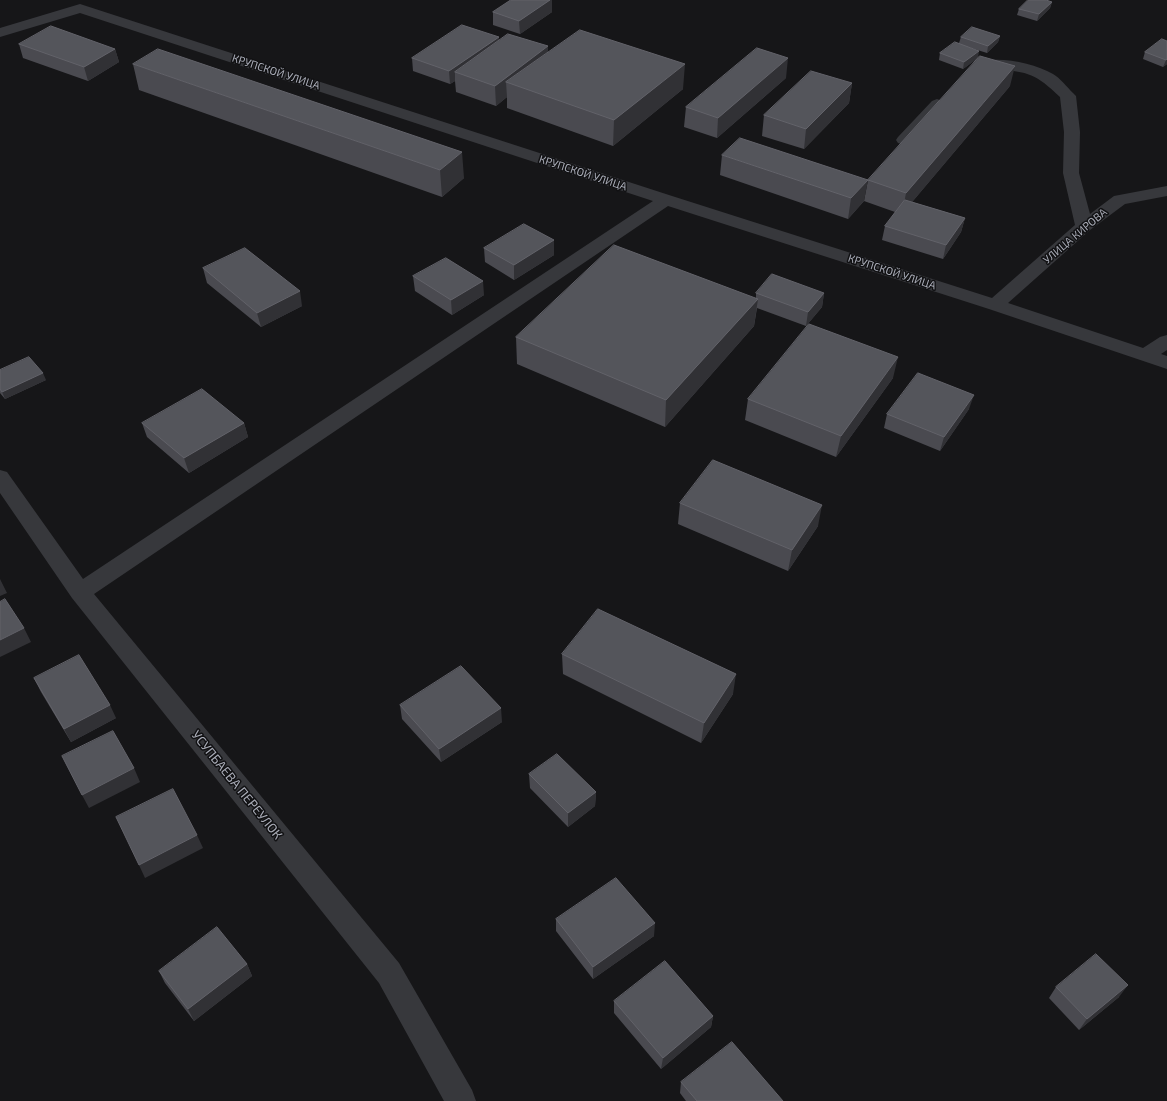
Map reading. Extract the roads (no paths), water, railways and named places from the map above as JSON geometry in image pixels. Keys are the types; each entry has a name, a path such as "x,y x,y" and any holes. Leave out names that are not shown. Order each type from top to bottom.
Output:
{"street":[{"name":"КРУПСКОЙ УЛИЦА","path":"0,33 80,8 666,200 995,305 1167,363"},
{"path":"968,74 985,64 1031,69 1050,78 1068,96 1072,132 1071,173 1084,226"},
{"path":"904,140 948,93"},
{"name":"УЛИЦА КИРОВА","path":"995,305 1084,226 1120,200 1167,191"},
{"path":"80,592 666,200"},
{"path":"1145,356 1167,341"},
{"name":"УСУПБАЕВА ПЕРЕУЛОК","path":"0,477 80,592 389,973 461,1101"}]}
